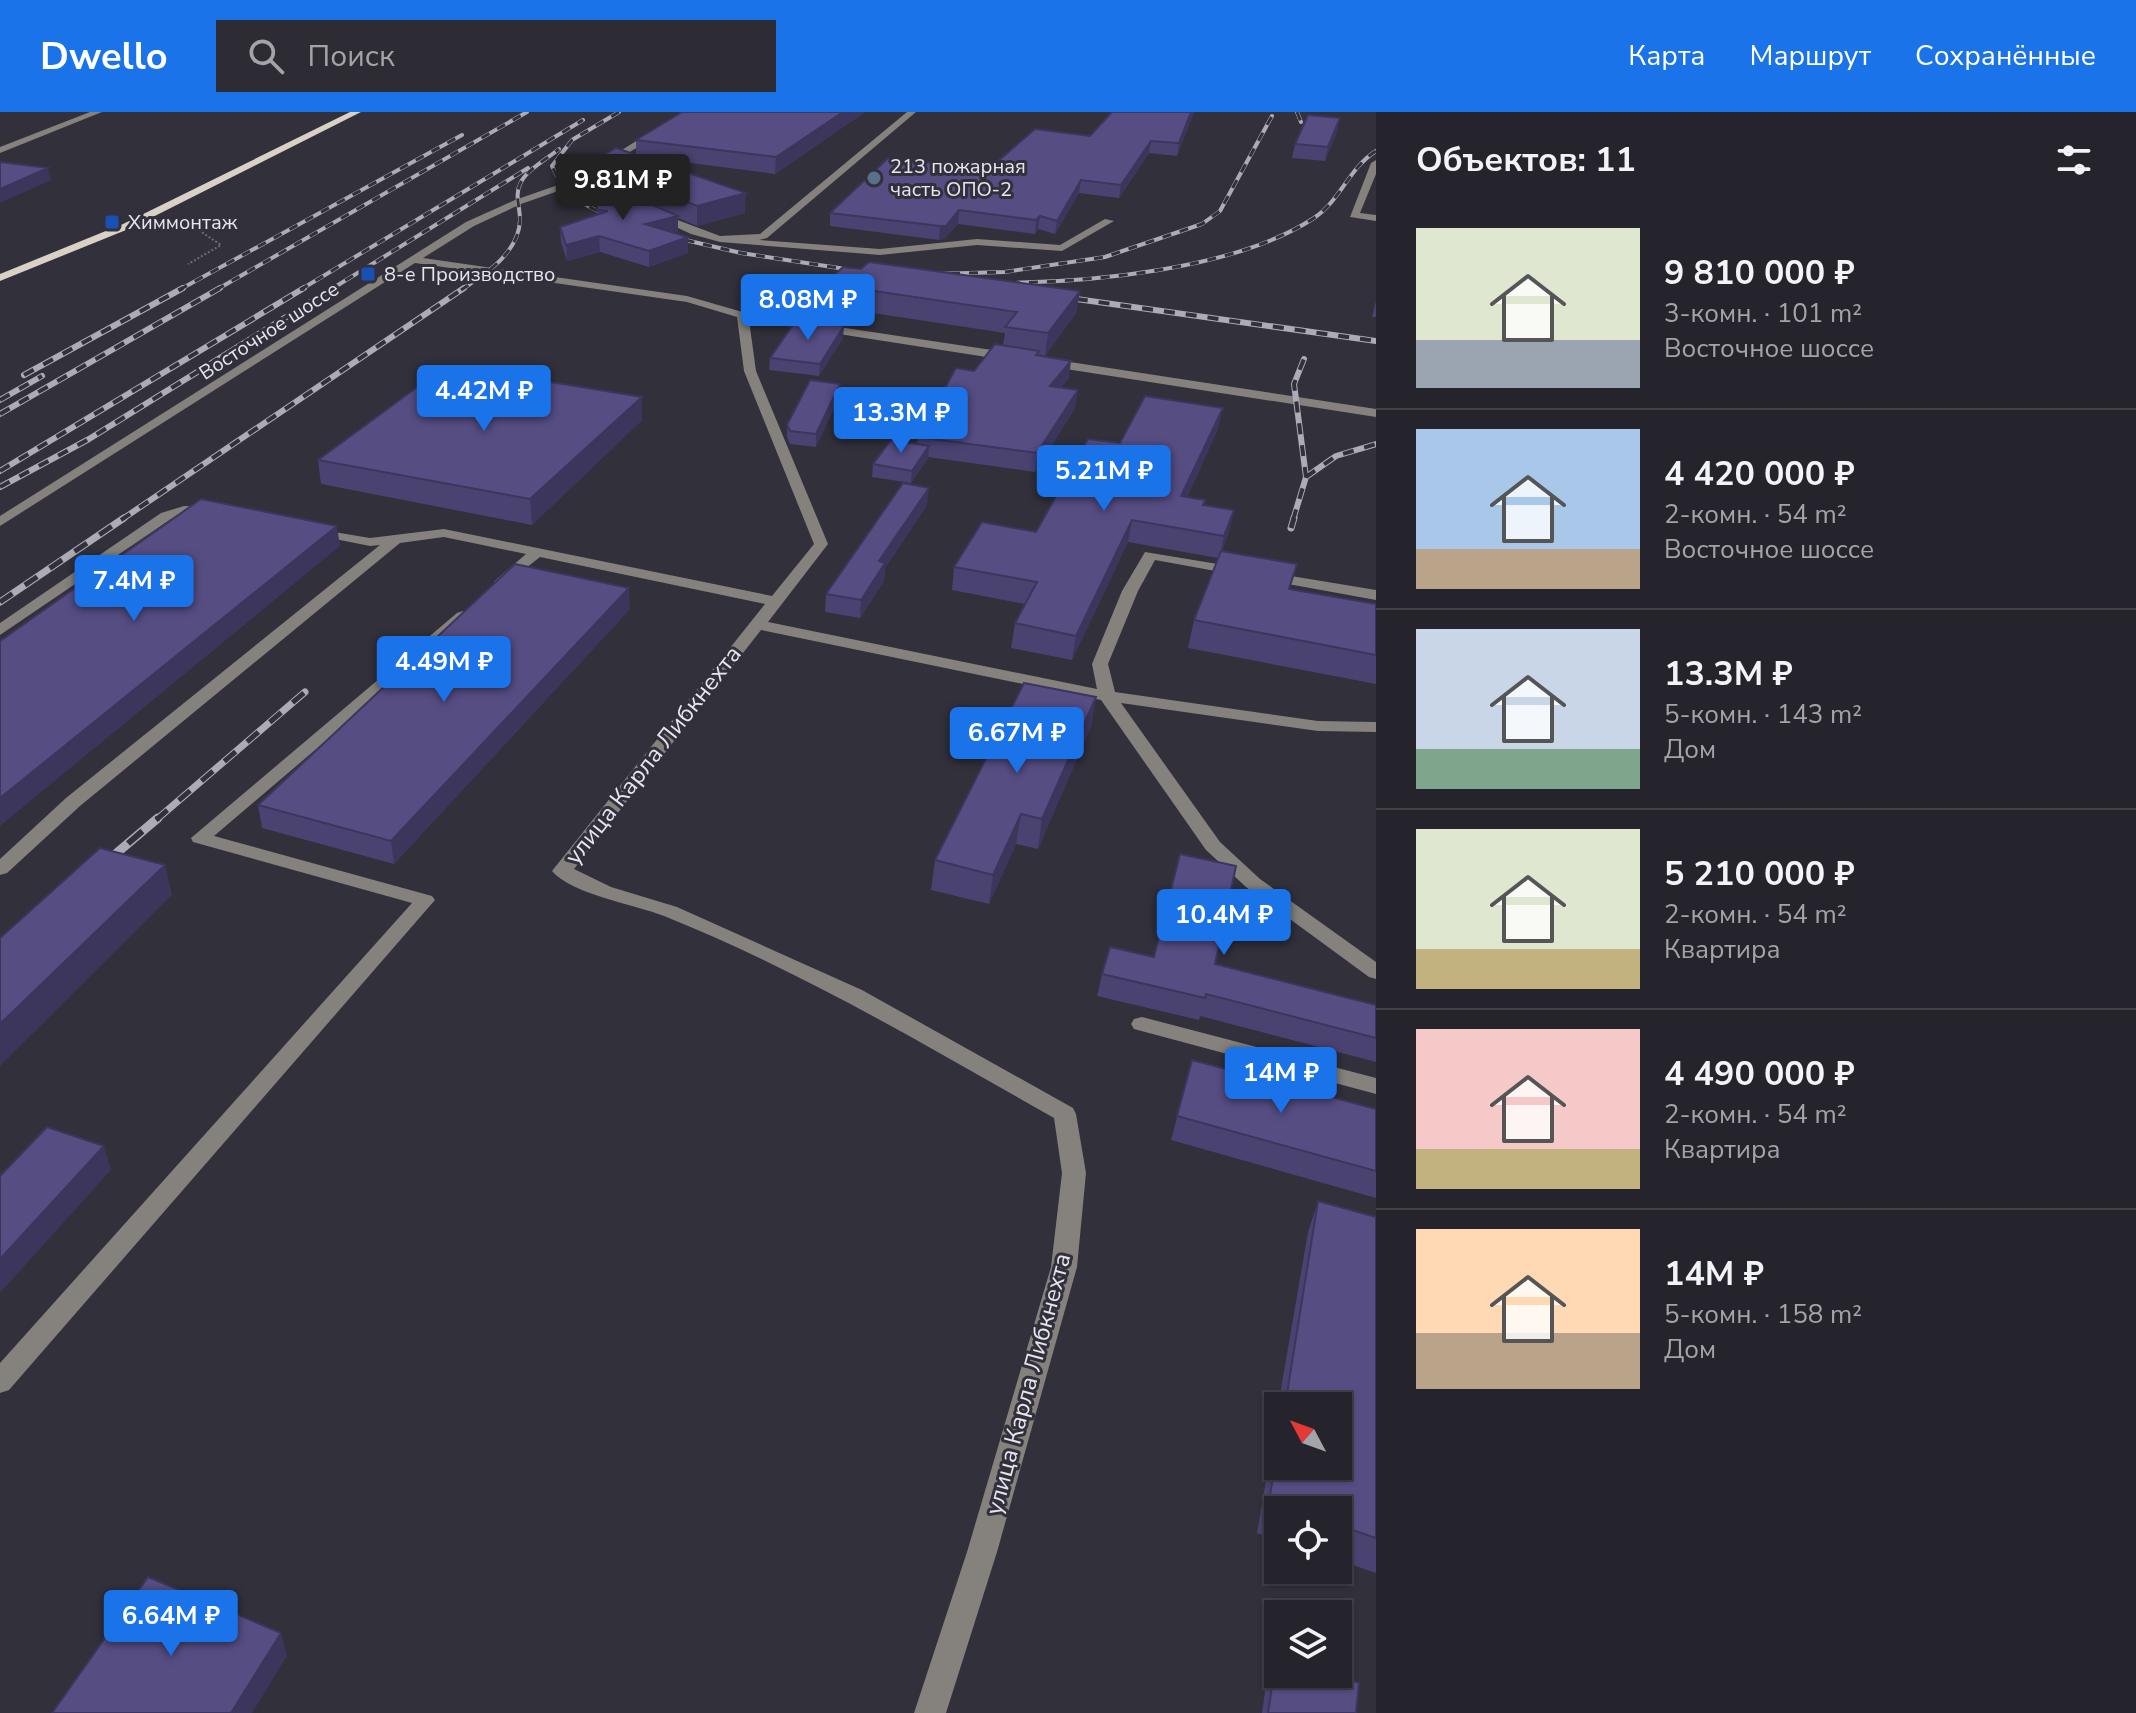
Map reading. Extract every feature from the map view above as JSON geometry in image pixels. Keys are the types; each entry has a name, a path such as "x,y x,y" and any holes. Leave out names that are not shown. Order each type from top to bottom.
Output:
{"main road":[{"path":"0,278 127,226 357,112"}],"street":[{"path":"0,150 98,112"},
{"name":"Восточное шоссе","path":"0,522 489,214 583,184 689,112"},
{"path":"740,242 763,236 912,112"},
{"path":"1376,163 1354,215 1376,218"},
{"path":"641,209 708,238 880,252 977,242 1062,248 1109,221"},
{"path":"413,260 701,301 728,308 743,316 1021,359"},
{"name":"улица Карла Либкнехта","path":"743,316 750,371 821,544 562,871 604,891 670,911 855,995 1065,1114 1074,1173 1064,1267 982,1552 930,1713"},
{"path":"1036,361 1376,413"},
{"path":"0,630 166,516 199,509 230,515"},
{"path":"292,527 370,542 444,533 774,601"},
{"path":"0,869 73,802 394,541"},
{"path":"0,1382 425,900 200,838 539,551"},
{"path":"1376,595 1150,555 1130,591 1100,664 1107,696 1213,846 1253,883 1376,972"},
{"path":"756,624 1107,696 1318,726 1376,727"},
{"path":"1142,1024 1376,1086"}],"building":[{"path":"682,112 843,112 776,157 636,140"},
{"path":"1112,112 1191,112 1179,143 1151,141 1121,185 1081,180 1057,221 1040,216 1036,220 959,210 946,226 940,226 830,213 888,158 989,169 1035,129 1090,136"},
{"path":"1308,115 1340,118 1328,147 1295,144"},
{"path":"616,148 746,193 697,206 595,163 595,160"},
{"path":"0,162 48,168 0,189"},
{"path":"596,180 678,216 645,224 688,237 649,251 599,236 566,245 560,227 608,211 597,210"},
{"path":"869,262 1080,291 1048,333 1005,327 1017,312 861,289 852,304 809,298 843,267 861,269"},
{"path":"797,319 844,326 820,364 770,358"},
{"path":"995,344 1039,351 1036,355 1071,361 1050,386 1078,390 1037,453 918,437 956,368 974,371"},
{"path":"496,373 642,397 530,499 318,460 431,377 481,385"},
{"path":"810,380 840,384 816,434 790,431 787,425"},
{"path":"1145,396 1223,408 1181,496 1205,500 1203,505 1234,510 1224,536 1132,520 1076,636 1015,623 1037,582 954,567 982,522 1036,532 1088,439 1120,443"},
{"path":"891,440 929,446 912,471 873,464"},
{"path":"903,483 929,488 879,561 885,563 861,600 826,594"},
{"path":"201,499 337,526 0,798 0,641"},
{"path":"1221,551 1297,564 1289,589 1376,604 1376,655 1194,620"},
{"path":"515,564 629,588 391,841 258,805"},
{"path":"1024,683 1096,697 1042,819 1021,814 993,875 935,860"},
{"path":"100,848 165,865 0,1024 0,938"},
{"path":"1180,854 1236,866 1215,964 1376,1005 1376,1038 1206,994 1205,998 1102,974 1110,947 1154,957"},
{"path":"1192,1060 1376,1109 1376,1171 1177,1116"},
{"path":"47,1127 104,1146 0,1259 0,1176"},
{"path":"1318,1201 1376,1217 1376,1538 1352,1530 1352,1496 1270,1496 1273,1480 1352,1480 1352,1392 1287,1392"},
{"path":"148,1577 281,1633 231,1713 52,1713"},
{"path":"1352,1681 1359,1683 1356,1713 1268,1713 1272,1688 1352,1688"}],"railway":[{"path":"216,290 527,112"},
{"path":"619,112 572,140 552,166 571,194 597,211 619,220"},
{"path":"1297,112 1301,122"},
{"path":"933,274 1005,272 1105,257 1202,224 1220,211 1272,116"},
{"path":"300,290 583,120"},
{"path":"179,290 462,135"},
{"path":"461,290 490,270 514,243 520,220 518,196 521,182 533,168 559,149"},
{"path":"993,283 1115,276 1159,270 1244,250 1281,236 1314,218 1376,151"},
{"path":"330,290 528,168"},
{"path":"668,236 741,253 865,272"},
{"path":"24,375 183,288"},
{"path":"0,414 220,288"},
{"path":"0,471 304,288"},
{"path":"0,487 89,439 333,288"},
{"path":"121,520 464,288"},
{"path":"1055,296 1376,341"},
{"path":"1304,359 1294,384 1306,477"},
{"path":"0,400 42,376"},
{"path":"1306,477 1336,456 1376,444"},
{"path":"1293,520 1306,477"},
{"path":"0,602 124,518"},
{"path":"1291,528 1294,518"},
{"path":"156,820 305,692"},
{"path":"99,868 158,818"}],"place":[{"name":"213 пожарная часть ОПО-2","path":"874,178"},
{"name":"Химмонтаж","path":"112,222"},
{"name":"8-е Производство","path":"368,274"}]}
